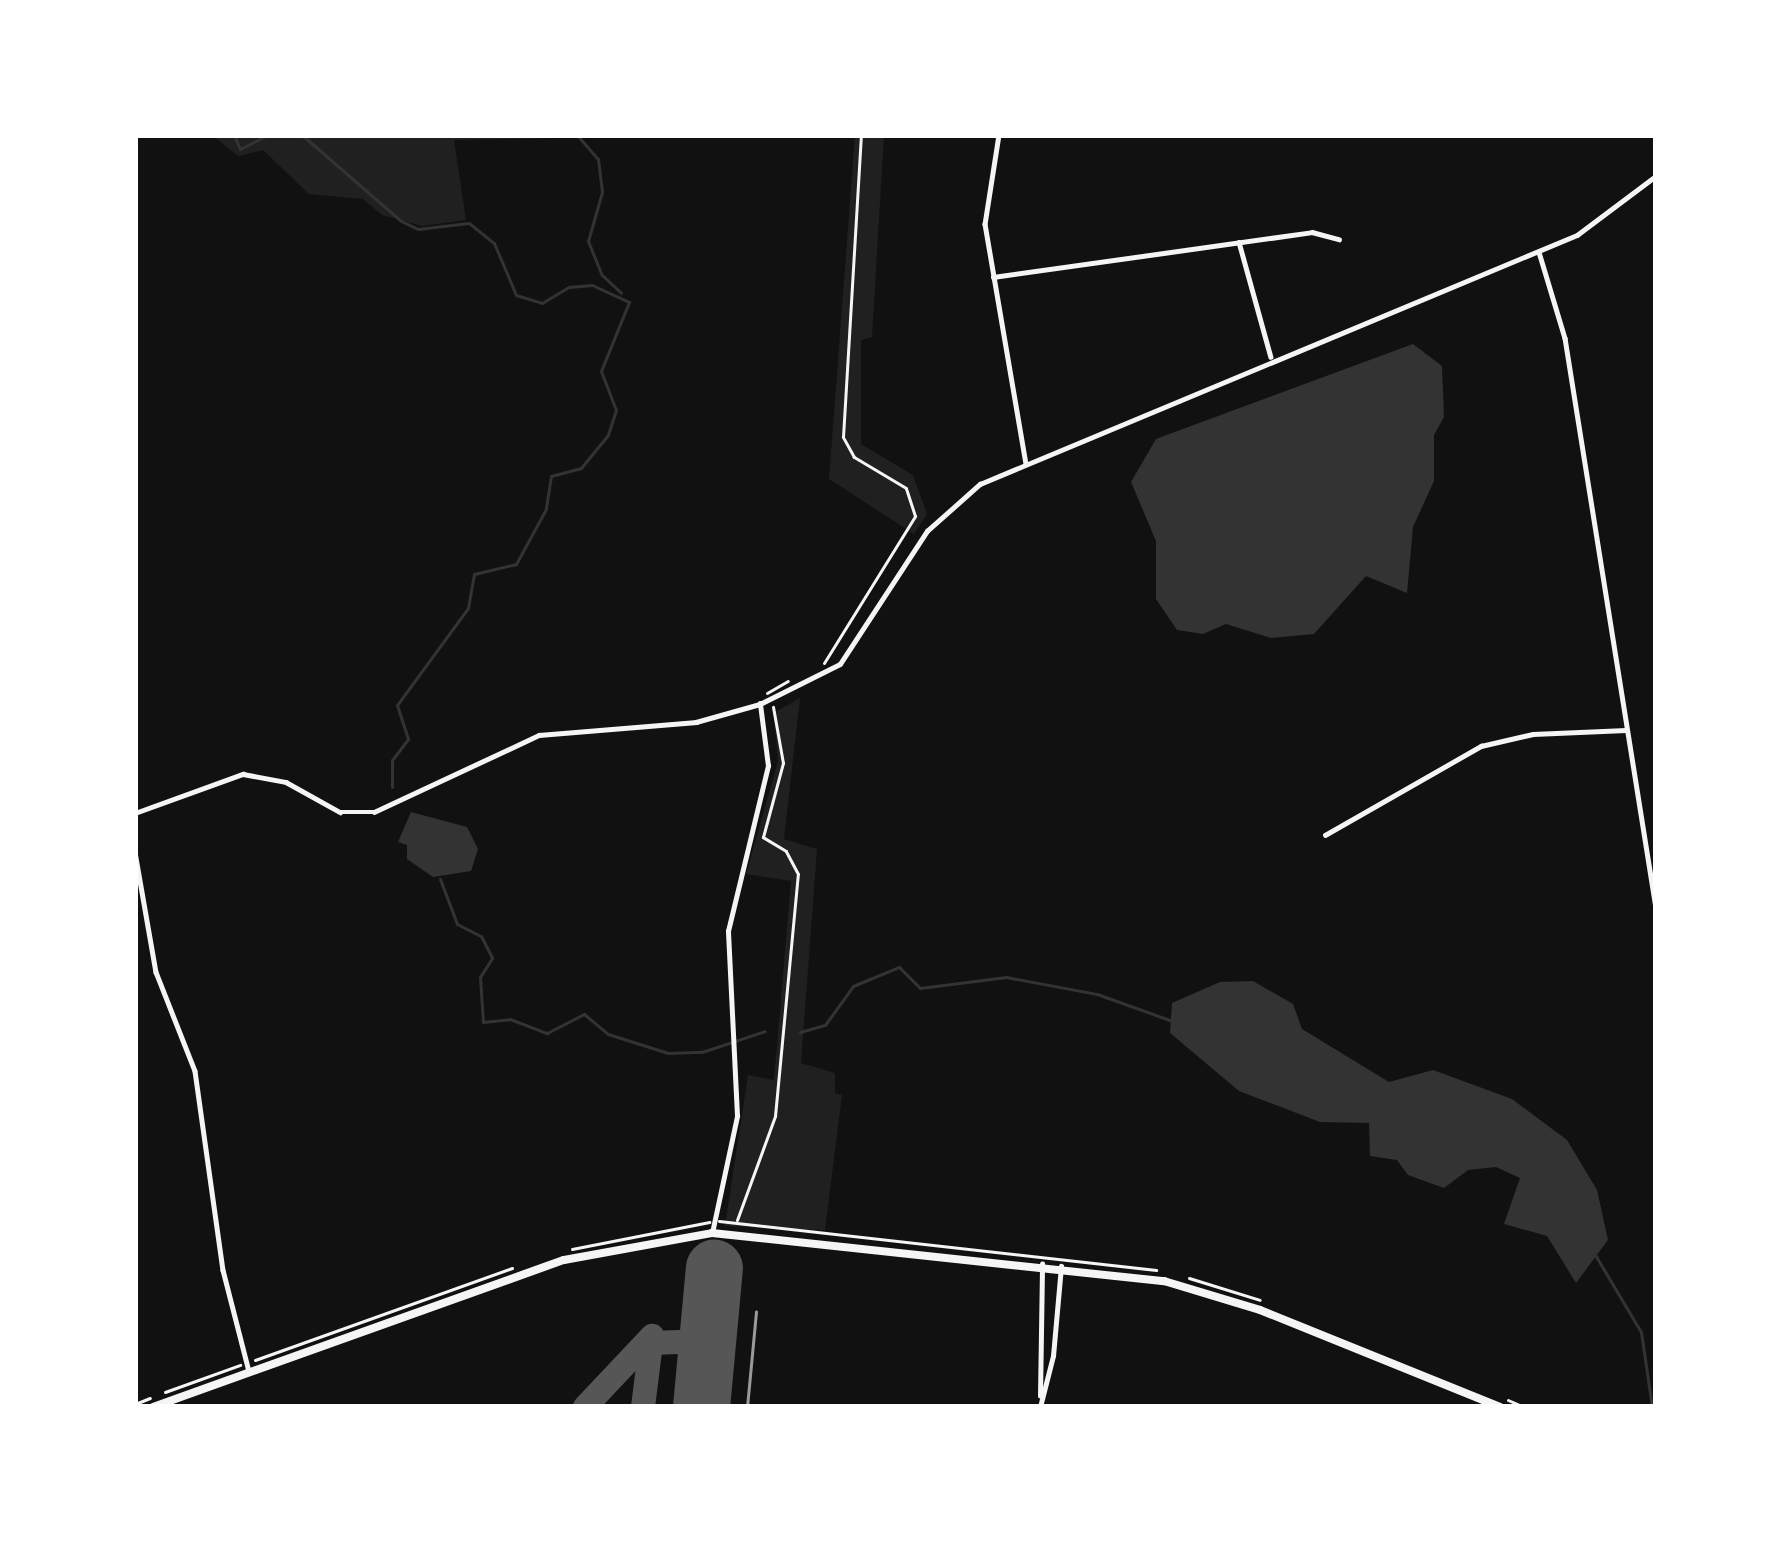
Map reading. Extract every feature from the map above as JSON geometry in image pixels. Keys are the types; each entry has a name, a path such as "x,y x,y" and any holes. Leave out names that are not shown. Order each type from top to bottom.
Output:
{"main road":[{"path":"153,1407 564,1260 712,1233 1061,1265 1231,1300 1500,1407"}],"street":[{"path":"999,135 985,210 1026,463"},
{"path":"135,813 242,774 286,782 340,812 374,812 539,735 696,722 760,704 840,664 941,514 1026,463 1539,252 1603,220 1656,176"},
{"path":"993,277 1312,232 1339,239"},
{"path":"1239,242 1272,359"},
{"path":"1539,252 1565,338 1656,908"},
{"path":"712,1233 735,1128 736,1043 728,931 767,766 760,704"},
{"path":"1325,835 1481,746 1626,730"},
{"path":"135,852 156,972 195,1071 223,1270 249,1372"},
{"path":"1040,1407 1042,1264"},
{"path":"1040,1398 1053,1356 1061,1265"}],"lane":[{"path":"1052,135 1081,135"}],"path":[{"path":"818,668 871,596 915,516 906,488 854,457 843,437 861,135"},
{"path":"767,693 800,675"},
{"path":"737,1223 742,1189 775,1116 798,874 786,850 763,837 783,763 773,706"},
{"path":"728,1221 1099,1261 1267,1303"},
{"path":"1491,1394 1524,1407"}],"shaded area":[{"path":"212,135 554,138 454,140 466,220 422,226 382,215 363,199 309,194 263,150 238,156"},
{"path":"855,135 884,135 872,337 861,340 861,444 913,475 927,514 914,534 829,479"},
{"path":"1413,344 1442,366 1444,417 1434,435 1434,481 1413,527 1407,593 1366,576 1314,634 1271,638 1226,624 1203,634 1177,630 1156,599 1156,541 1131,482 1156,439"},
{"path":"800,698 784,839 817,849 801,1063 835,1073 835,1093 842,1095 825,1230 725,1226 748,1075 774,1080 791,881 746,874 778,761 774,713"},
{"path":"411,812 467,827 478,849 471,871 433,877 407,859 407,845 398,842"},
{"path":"1253,981 1293,1004 1302,1029 1389,1082 1433,1070 1512,1099 1567,1140 1597,1190 1608,1240 1576,1283 1547,1236 1504,1224 1520,1178 1496,1167 1468,1170 1444,1188 1408,1175 1397,1160 1370,1156 1369,1123 1320,1122 1239,1091 1170,1033 1172,1003 1220,982"}],"waterway":[{"path":"234,135 240,149 268,135"},
{"path":"302,135 401,221 418,229 469,223 494,243 516,295 542,303 569,287 592,285 629,302 601,371 616,410 608,435 581,468 551,476 546,509 516,564 474,574 468,608 397,705 408,739 392,760 392,787"},
{"path":"577,135 598,159 602,192 588,241 602,275 621,293"},
{"path":"440,879 457,924 481,936 492,958 480,977 483,1022 510,1019 547,1033 584,1014 608,1034 668,1053 702,1052 765,1031"},
{"path":"800,1032 825,1025 853,986 899,967 920,988 1006,977 1097,994 1175,1022"},
{"path":"1594,1253 1641,1332 1652,1407"}],"taxiway":[{"path":"585,1407 652,1336"},
{"path":"643,1407 651,1343 708,1341"}],"runway":[{"path":"701,1407 714,1268"}],"railway":[{"path":"747,1407 756,1311"}]}
